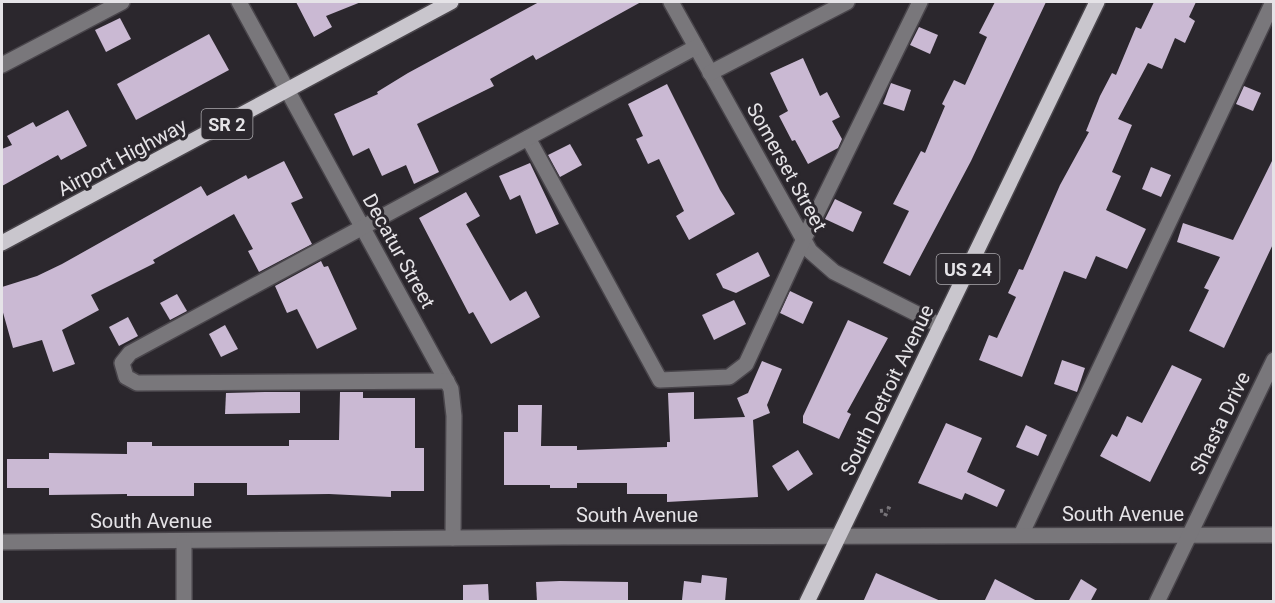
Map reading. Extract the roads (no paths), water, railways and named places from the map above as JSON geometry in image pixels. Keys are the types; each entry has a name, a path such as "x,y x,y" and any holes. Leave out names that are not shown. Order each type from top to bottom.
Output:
{"main road":[{"name":"Airport Highway","path":"2,243 289,91 451,2"},
{"name":"South Detroit Avenue","path":"807,602 1096,2"}],"street":[{"path":"2,65 122,2"},
{"name":"Decatur Street","path":"239,2 447,381 454,401 453,538"},
{"name":"Somerset Street","path":"671,2 802,241 834,272 941,326"},
{"path":"710,73 847,2"},
{"path":"528,138 660,380 717,380 738,372 746,364 802,241 920,2"},
{"path":"1021,535 1273,2"},
{"path":"447,381 137,383 126,377 122,363 130,353 696,47"},
{"name":"Shasta Drive","path":"1157,602 1274,360"},
{"name":"South Avenue","path":"2,542 1274,535"},
{"path":"184,542 184,602"}]}
